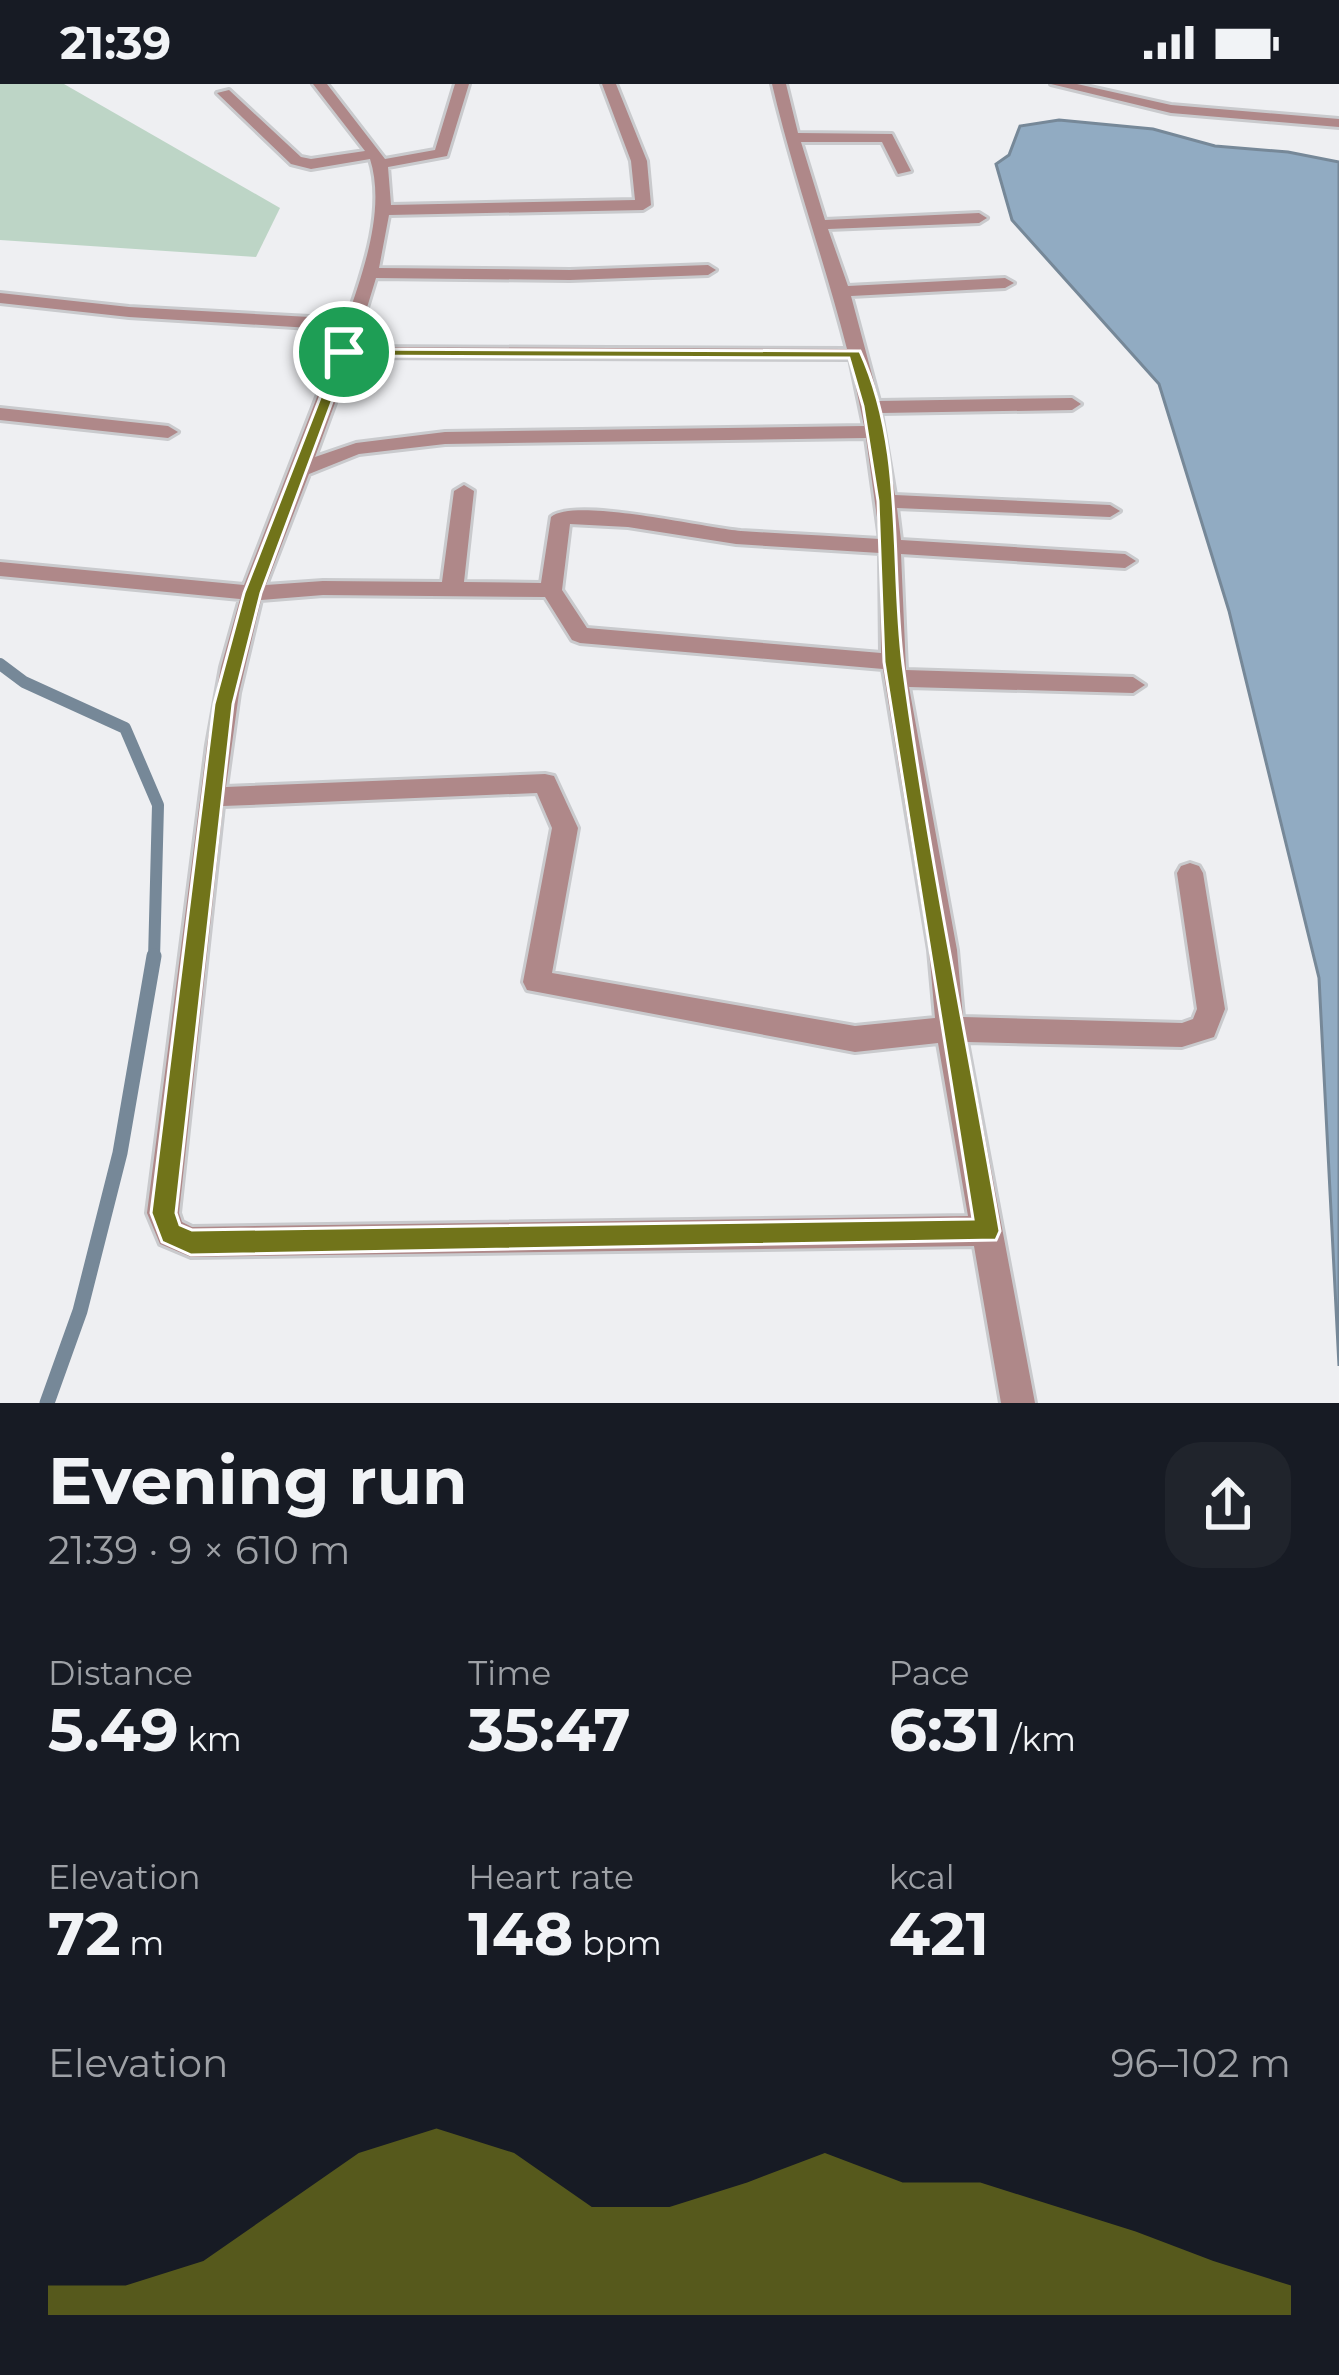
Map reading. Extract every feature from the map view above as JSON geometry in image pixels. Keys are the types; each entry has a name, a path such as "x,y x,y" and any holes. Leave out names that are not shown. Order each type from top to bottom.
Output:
{"street":[{"path":"320,84 376,159 385,210 355,325 253,593 224,704 163,1213 171,1234 191,1242 987,1231"},
{"path":"224,93 296,161 311,164 442,153 462,84"},
{"path":"385,210 643,205 639,161 610,84"},
{"path":"779,84 871,406 890,544 895,670 943,950 950,1029 1018,1403"},
{"path":"1058,84 1172,109 1339,123"},
{"path":"791,138 887,136 904,171"},
{"path":"818,225 979,218"},
{"path":"368,273 571,275 708,270"},
{"path":"841,292 1005,283"},
{"path":"0,298 129,312 355,325"},
{"path":"344,352 855,354"},
{"path":"871,406 1072,404"},
{"path":"0,414 168,432"},
{"path":"300,470 356,449 445,438 875,433"},
{"path":"452,588 464,491"},
{"path":"886,501 1110,511"},
{"path":"1125,561 736,537 628,520 561,517 551,590 580,635 694,641 895,670 1133,685"},
{"path":"0,569 253,593 551,590"},
{"path":"212,797 545,783 565,828 537,982 855,1039 950,1029 1181,1035 1204,1028 1211,1009 1190,873"}],"green space":[{"path":"0,84 64,84 280,208 256,257 0,240"}],"water":[{"path":"1059,120 1153,129 1215,146 1339,162 1339,1366 1319,978 1229,611 1159,384 1012,220 996,164 1009,155 1020,126"}],"waterway":[{"path":"0,664 24,682 125,728 158,805 154,959"},
{"path":"47,1403 80,1311 120,1153 154,956"}],"route":[{"path":"344,352 855,354 871,406 890,526 893,662 987,1231 191,1242 171,1234 163,1213 224,704 253,593 344,352"}]}
